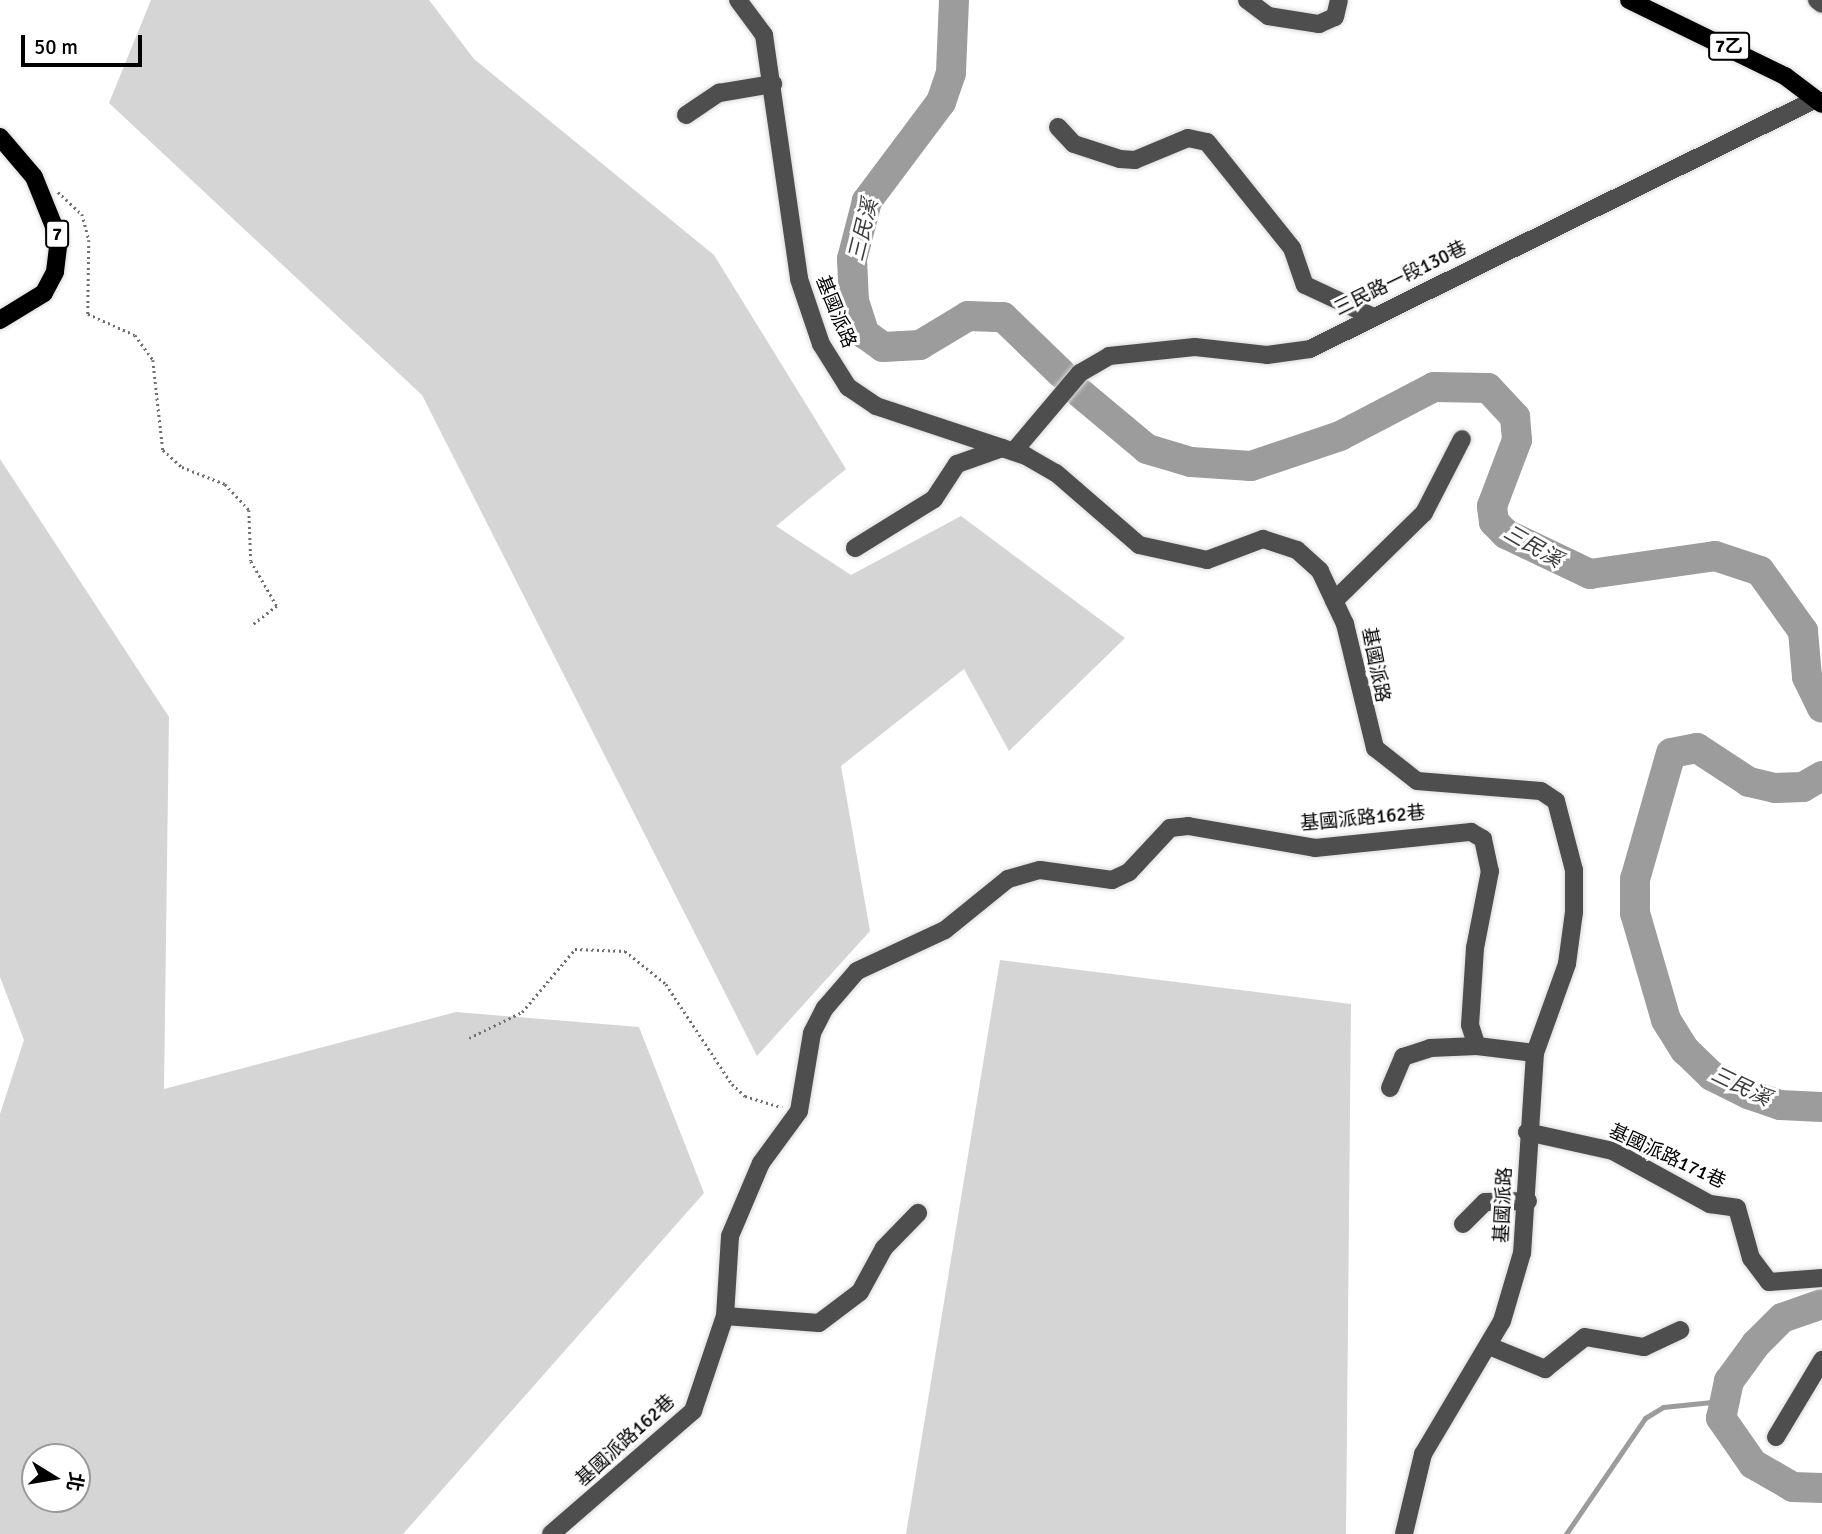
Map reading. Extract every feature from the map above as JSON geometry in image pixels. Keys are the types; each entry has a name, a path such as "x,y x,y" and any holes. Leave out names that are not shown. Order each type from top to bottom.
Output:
{"main road":[{"name":"7乙","path":"1629,0 1742,52 1819,101"},
{"name":"7","path":"0,137 34,177 59,239 55,272 28,308 0,320"}],"street":[{"name":"基國派路","path":"738,0 764,34 799,279 821,344 848,387 876,406 1008,450 1056,473 1139,545 1207,560 1263,539 1281,542 1320,571 1345,624 1364,721 1375,748 1400,772 1452,787 1541,791 1556,801 1574,870 1574,912 1567,964 1535,1053 1527,1132 1528,1201 1511,1299 1489,1346 1423,1454 1404,1534"},
{"path":"1247,0 1268,16 1319,24 1335,17 1339,0"},
{"path":"1817,0 1822,4"},
{"path":"685,115 719,93 773,84"},
{"name":"三民路一段130巷","path":"1008,450 1080,373 1109,356 1195,347 1292,354 1819,101"},
{"path":"1058,127 1074,144 1120,159 1135,160 1188,138 1207,142 1292,248 1305,285 1369,315"},
{"path":"1334,601 1424,513 1462,439"},
{"path":"855,548 934,499 957,464 1008,450"},
{"name":"基國派路162巷","path":"551,1534 693,1411 724,1316 727,1256 738,1212 761,1163 799,1111 812,1033 856,971 945,930 1008,879 1040,870 1112,880 1129,872 1170,828 1188,826 1315,848 1456,830 1483,839 1490,872 1475,948 1470,1025 1477,1046"},
{"path":"1390,1088 1403,1057 1430,1048 1477,1046 1535,1053"},
{"name":"基國派路171巷","path":"1527,1132 1613,1151 1710,1204 1737,1208 1744,1217 1751,1258 1769,1282 1822,1278"},
{"path":"1463,1224 1485,1202 1528,1201"},
{"path":"724,1316 819,1323 860,1292 884,1248 918,1213"},
{"path":"1489,1346 1545,1369 1585,1337 1644,1347 1680,1330"},
{"path":"1776,1437 1822,1360"}],"path":[{"path":"34,177 82,214 89,240 88,314 146,343 169,459 225,484 249,510 251,561 277,606 251,626"},
{"path":"468,1038 522,1012 575,949 625,951 666,984 732,1084 746,1096 799,1111"}],"shaded area":[{"path":"151,0 429,0 474,59 714,255 846,469 776,526 851,575 961,516 1125,638 1009,751 964,669 841,766 870,931 757,1056 422,395 109,103"},
{"path":"0,459 169,717 164,1089 456,1012 639,1027 704,1193 403,1534 0,1534 0,1114 24,1040 0,977"},
{"path":"1000,960 1351,1004 1346,1534 906,1534"}],"waterway":[{"name":"三民溪","path":"954,0 951,73 941,102 867,201 852,259 854,301 865,334 883,347 920,345 968,316 1003,317 1062,374"},
{"name":"三民溪","path":"1080,393 1147,449 1191,462 1251,466 1340,436 1434,387 1488,388 1515,417 1517,440 1492,506 1494,522 1506,534 1590,574 1715,556 1760,571 1803,631 1807,677 1822,708"},
{"name":"三民溪","path":"1822,776 1803,787 1775,788 1749,782 1697,748 1671,753 1635,879 1635,913 1666,1020 1685,1050 1712,1076 1748,1094 1780,1105 1822,1107"},
{"name":"三民溪","path":"1822,1304 1782,1318 1756,1344 1729,1381 1721,1418 1753,1464 1793,1487 1822,1488"},
{"path":"1566,1534 1645,1418 1663,1407 1722,1401"}]}
